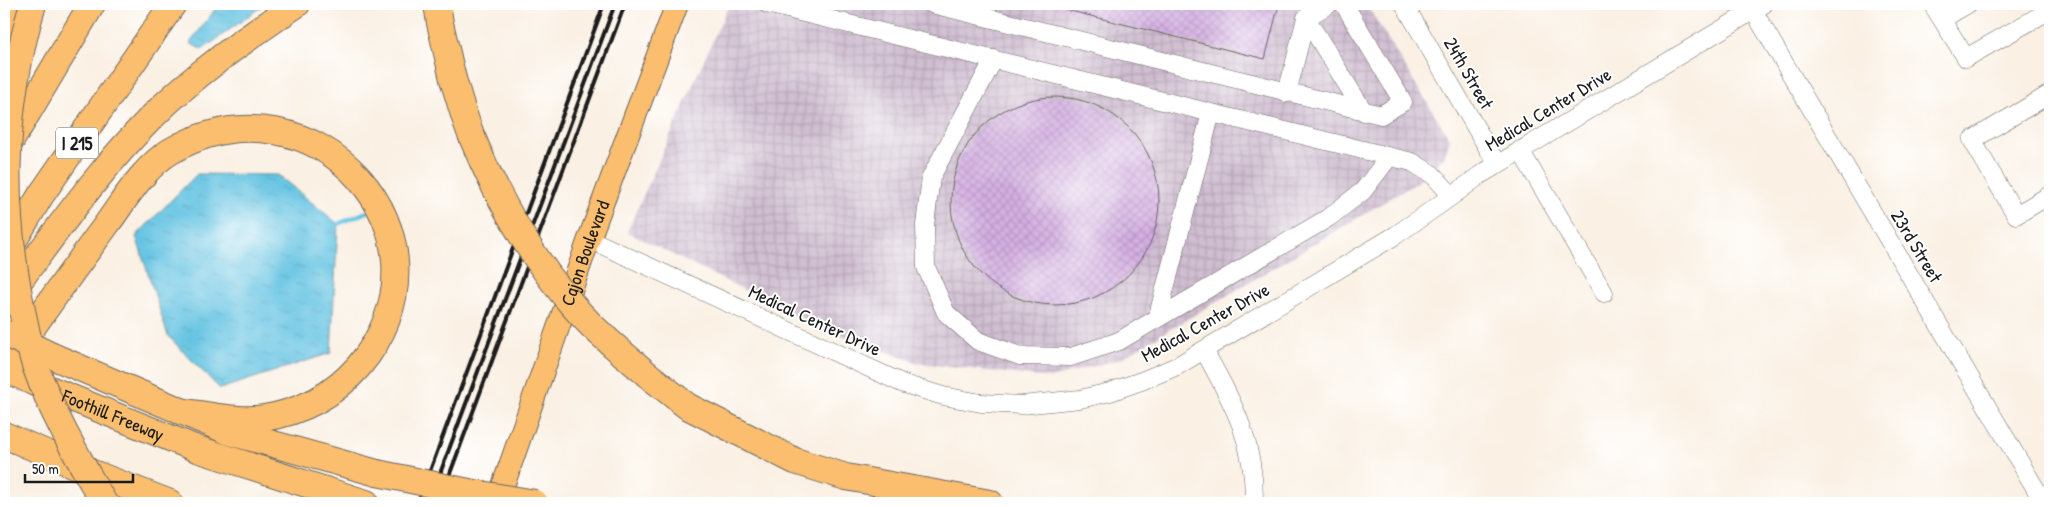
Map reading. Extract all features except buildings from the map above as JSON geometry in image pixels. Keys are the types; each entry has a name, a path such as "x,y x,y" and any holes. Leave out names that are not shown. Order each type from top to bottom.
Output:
{"highway":[{"path":"4,44 17,4"},
{"path":"33,4 14,76 8,122 5,168 7,232 19,301 36,368 62,431 104,503"},
{"path":"4,153 92,4"},
{"name":"I 215","path":"4,257 41,195 173,4"},
{"path":"4,301 77,204 125,145 151,118 179,91 297,4"},
{"path":"437,4 453,79 471,135 496,192 555,283 591,324 648,375 687,406 795,461 846,477 990,503"},
{"path":"4,368 138,182 170,152 211,133 234,129 261,129 288,134 312,143 351,169 367,188 389,229 396,256 395,278 391,304 380,334 368,355 351,375 312,404 288,413 262,418 235,419 180,411"},
{"path":"4,333 52,356 230,432 377,473 469,492 535,503"},
{"name":"Foothill Freeway","path":"4,368 34,383 197,449 366,503"},
{"path":"7,436 95,474 170,503"}],"main road":[{"name":"Cajon Boulevard","path":"497,503 589,239 677,4"}],"street":[{"path":"767,4 1412,162 1433,175 1452,196"},
{"path":"932,4 1381,115 1403,102 1344,4"},
{"path":"1287,93 1306,18 1329,4"},
{"name":"24th Street","path":"1404,4 1498,164"},
{"path":"1932,4 1966,58 2050,10"},
{"path":"1942,19 1968,4"},
{"name":"Medical Center Drive","path":"589,239 904,384 943,396 981,403 1022,405 1080,399 1110,392 1177,366 1396,234 1480,175 1520,150 1759,7"},
{"name":"23rd Street","path":"1759,7 2044,503"},
{"path":"1306,18 1364,112"},
{"path":"994,59 931,177 924,225 926,267 946,313 978,341 1020,356 1071,357 1119,341 1328,218 1363,191 1389,157"},
{"path":"2050,94 1972,140 2016,215 2050,195"},
{"path":"1157,319 1211,112"},
{"path":"1520,150 1604,293"},
{"path":"1204,350 1230,397 1243,427 1251,456 1254,503"}],"shaded area":[{"path":"729,4 1366,4 1450,139 1444,157 1418,182 1120,359 1050,378 918,363 812,324 627,232"}],"water":[{"path":"219,4 265,4 202,50 190,43"},
{"path":"197,174 278,175 338,224 331,353 220,389 168,336 136,236"}],"waterway":[{"path":"338,224 369,211"}],"railway":[{"path":"418,503 604,4"},
{"path":"429,503 615,4"},
{"path":"439,503 625,4"}]}
